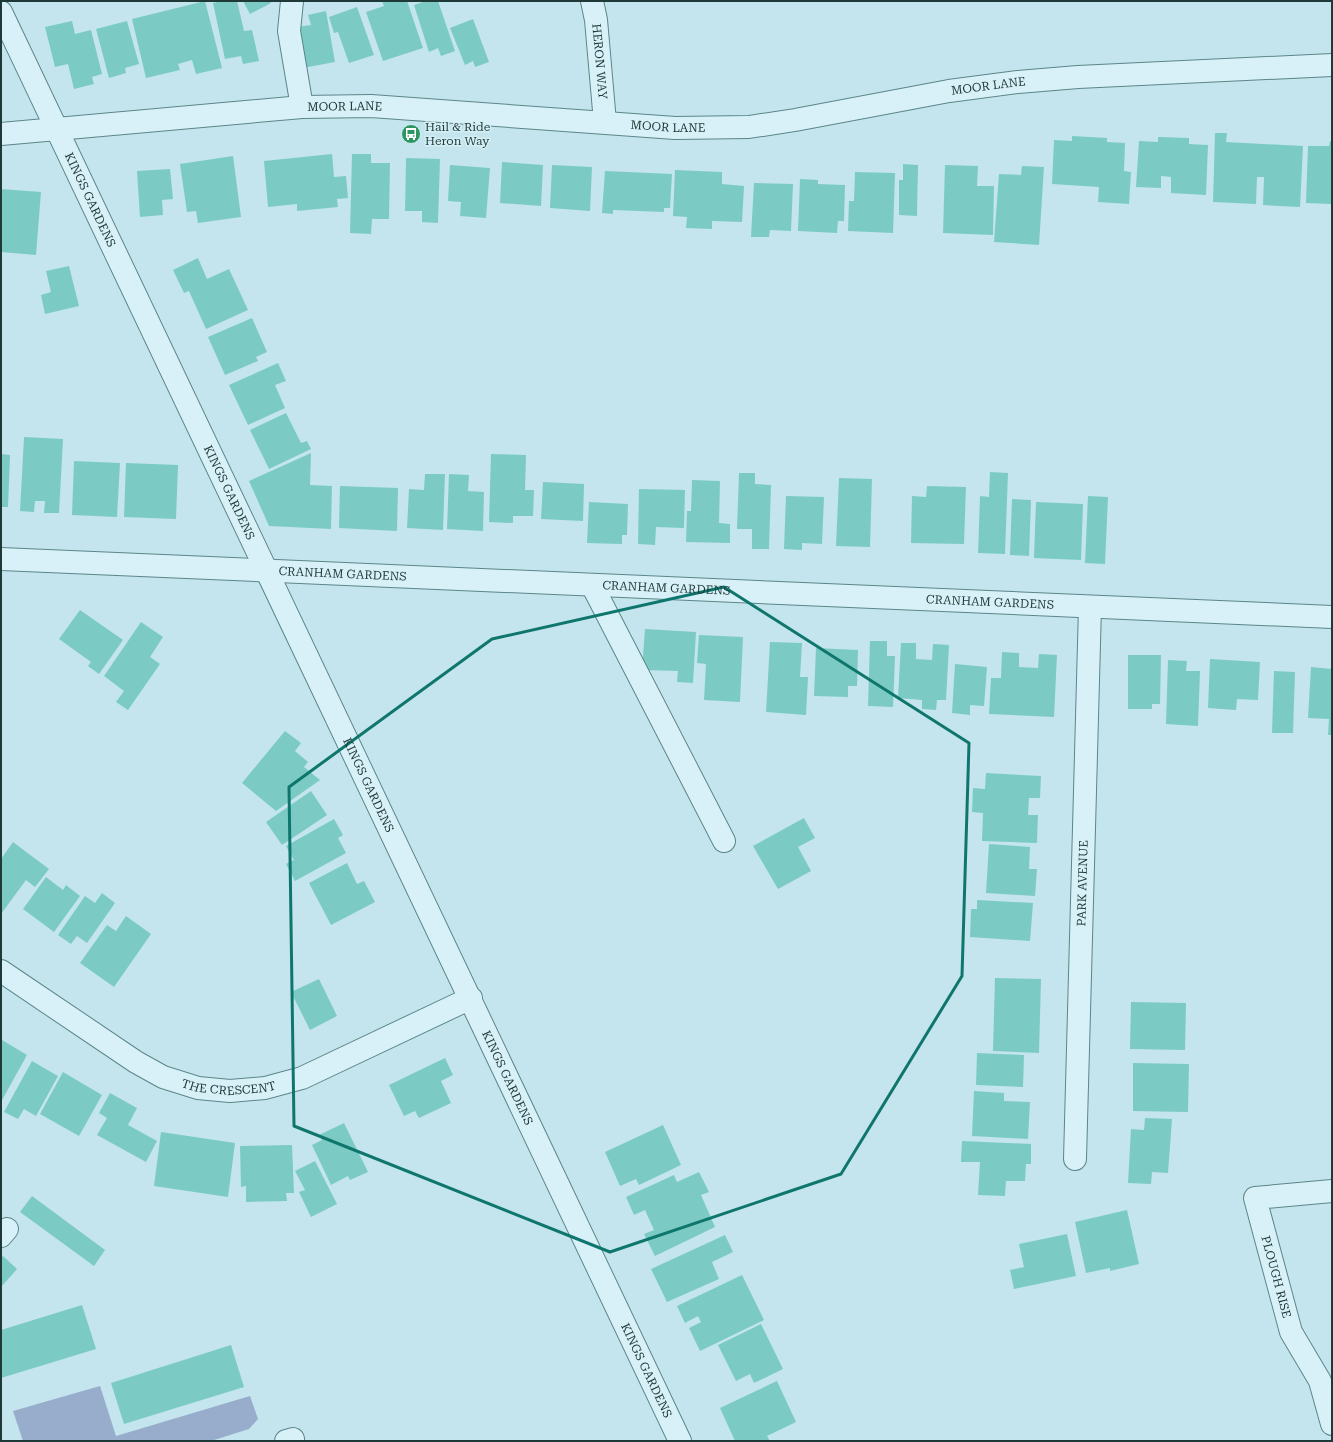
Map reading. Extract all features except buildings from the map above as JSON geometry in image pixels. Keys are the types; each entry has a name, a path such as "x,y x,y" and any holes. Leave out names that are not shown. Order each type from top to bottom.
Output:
{"street":[{"path":"292,1 289,31 302,107"},
{"name":"HERON WAY","path":"592,1 596,20 605,122"},
{"name":"KINGS GARDENS","path":"1,12 265,570 471,998 680,1441"},
{"name":"MOOR LANE","path":"1,134 302,107 371,106 675,128 749,127 796,120 949,91 1018,82 1109,75 1332,65"},
{"name":"CRANHAM GARDENS","path":"1,559 1332,617"},
{"path":"592,585 724,841"},
{"name":"PARK AVENUE","path":"1075,1159 1090,607"},
{"name":"THE CRESCENT","path":"1,971 136,1062 163,1077 198,1088 230,1091 266,1088 302,1078 471,998"},
{"name":"PLOUGH RISE","path":"1332,1191 1255,1198 1291,1332 1320,1381 1332,1424"}],"highlighted area":[{"path":"724,587 969,743 962,976 841,1174 610,1252 294,1126 289,787 492,639"}],"shaded area":[{"path":"100,1386 116,1436 250,1396 258,1419 249,1429 211,1441 23,1441 13,1411"}],"place":[{"name":"Hail & Ride Heron Way","path":"411,134"}]}
